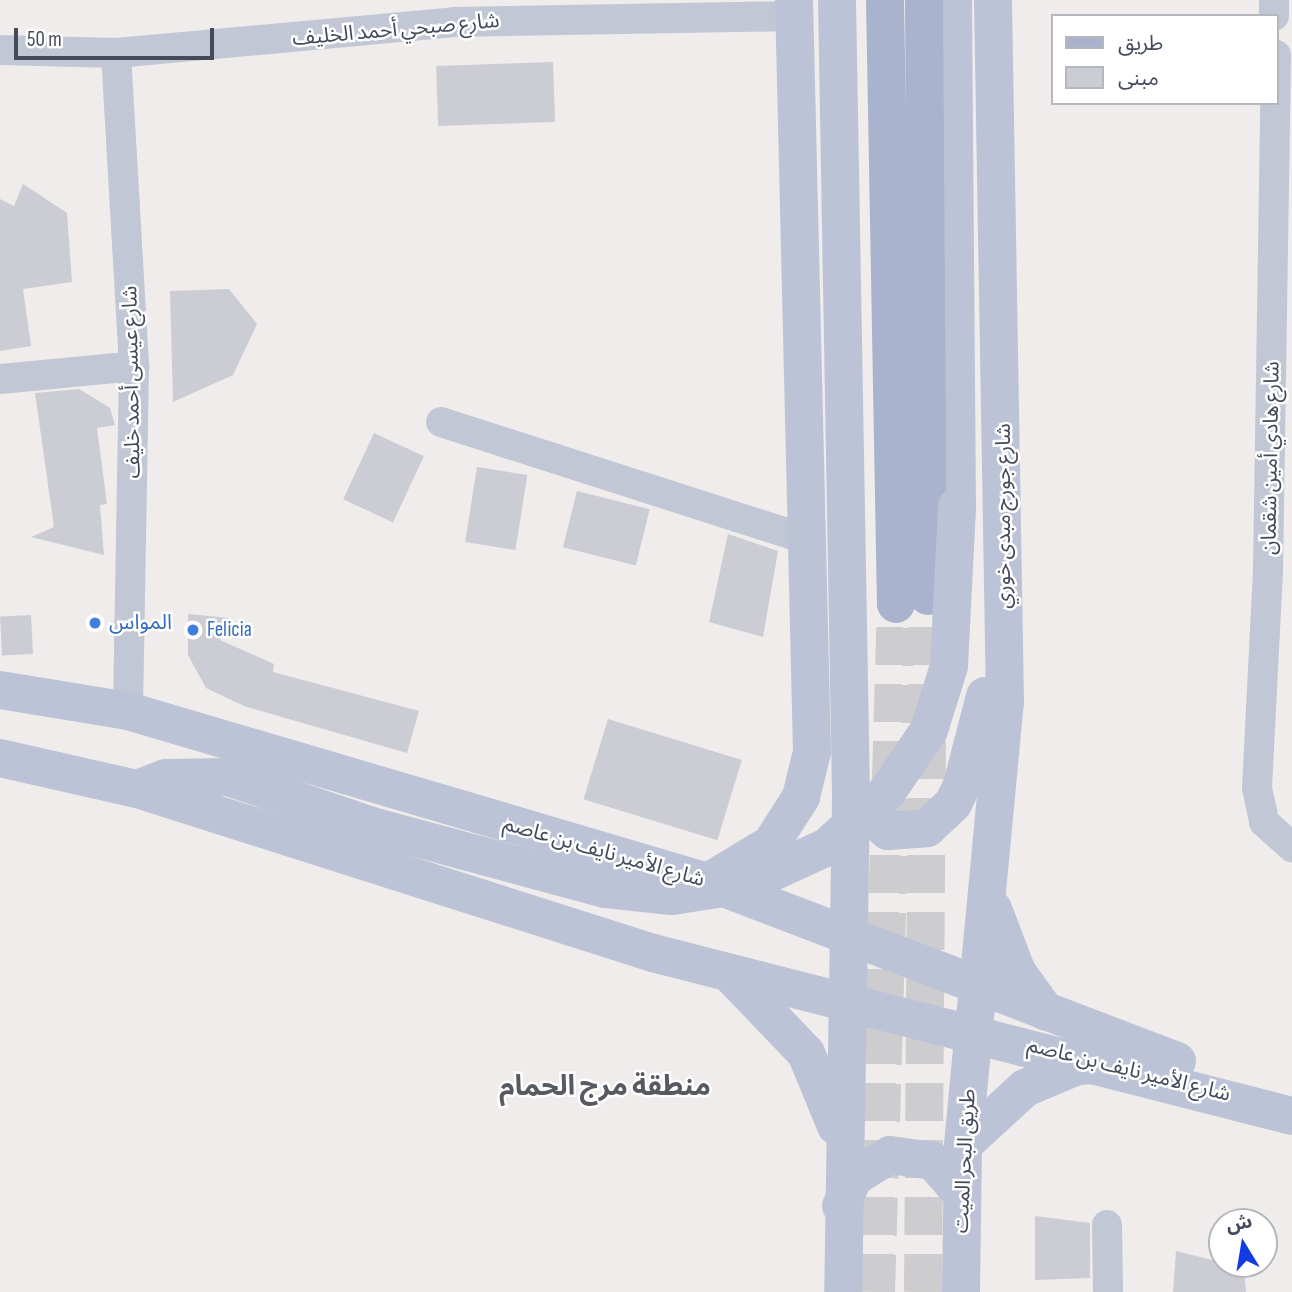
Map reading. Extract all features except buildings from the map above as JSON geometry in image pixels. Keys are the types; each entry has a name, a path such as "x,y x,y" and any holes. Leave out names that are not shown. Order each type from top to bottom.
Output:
{"main road":[{"path":"885,0 912,600 924,0"}],"street":[{"path":"837,0 851,799 849,1001 841,1206 843,1292"},
{"path":"137,789 166,778 228,777 372,826 606,889 672,897 744,885 827,847 887,792 929,730 949,666 957,506 953,0"},
{"name":"شارع جورج مبدى خوري","path":"974,1031 982,984 1005,702 1004,449 993,0"},
{"path":"708,882 771,844 809,778 793,8"},
{"name":"شارع صبحي أحمد الخليف","path":"0,50 116,54 456,11 793,8"},
{"name":"شارع عيسى أحمد خليف","path":"116,54 134,366 128,711"},
{"name":"شارع هادي أمين شقمان","path":"1278,70 1286,128 1280,575 1259,805 1274,836 1292,847"},
{"path":"0,379 134,366"},
{"path":"441,422 805,539"},
{"path":"851,799 871,820 904,834 940,819 962,785 987,680 1004,449"},
{"name":"شارع الأمير نايف بن عاصم","path":"0,690 128,711 708,882 982,984 1046,1012 1185,1064 1240,1099"},
{"name":"شارع الأمير نايف بن عاصم","path":"0,758 137,789 729,974 974,1031 1240,1099"},
{"path":"990,887 1006,949 1046,1012"},
{"path":"729,974 758,996 806,1053 835,1122 842,1158"},
{"name":"طريق البحر الميت","path":"961,1292 963,1145 974,1031"},
{"path":"963,1145 1025,1087 1077,1066 1104,1065"},
{"path":"1240,1099 1292,1116"},
{"path":"841,1206 854,1177 890,1155 933,1161 961,1193"},
{"path":"1107,1225 1108,1292"}],"tunnel":[{"path":"923,1292 928,596"},
{"path":"876,1292 896,604"}],"place":[{"name":"المواس","path":"95,623"},
{"name":"Felicia","path":"193,630"}],"district":[{"name":"منطقة مرج الحمام","path":"605,1087"}]}
